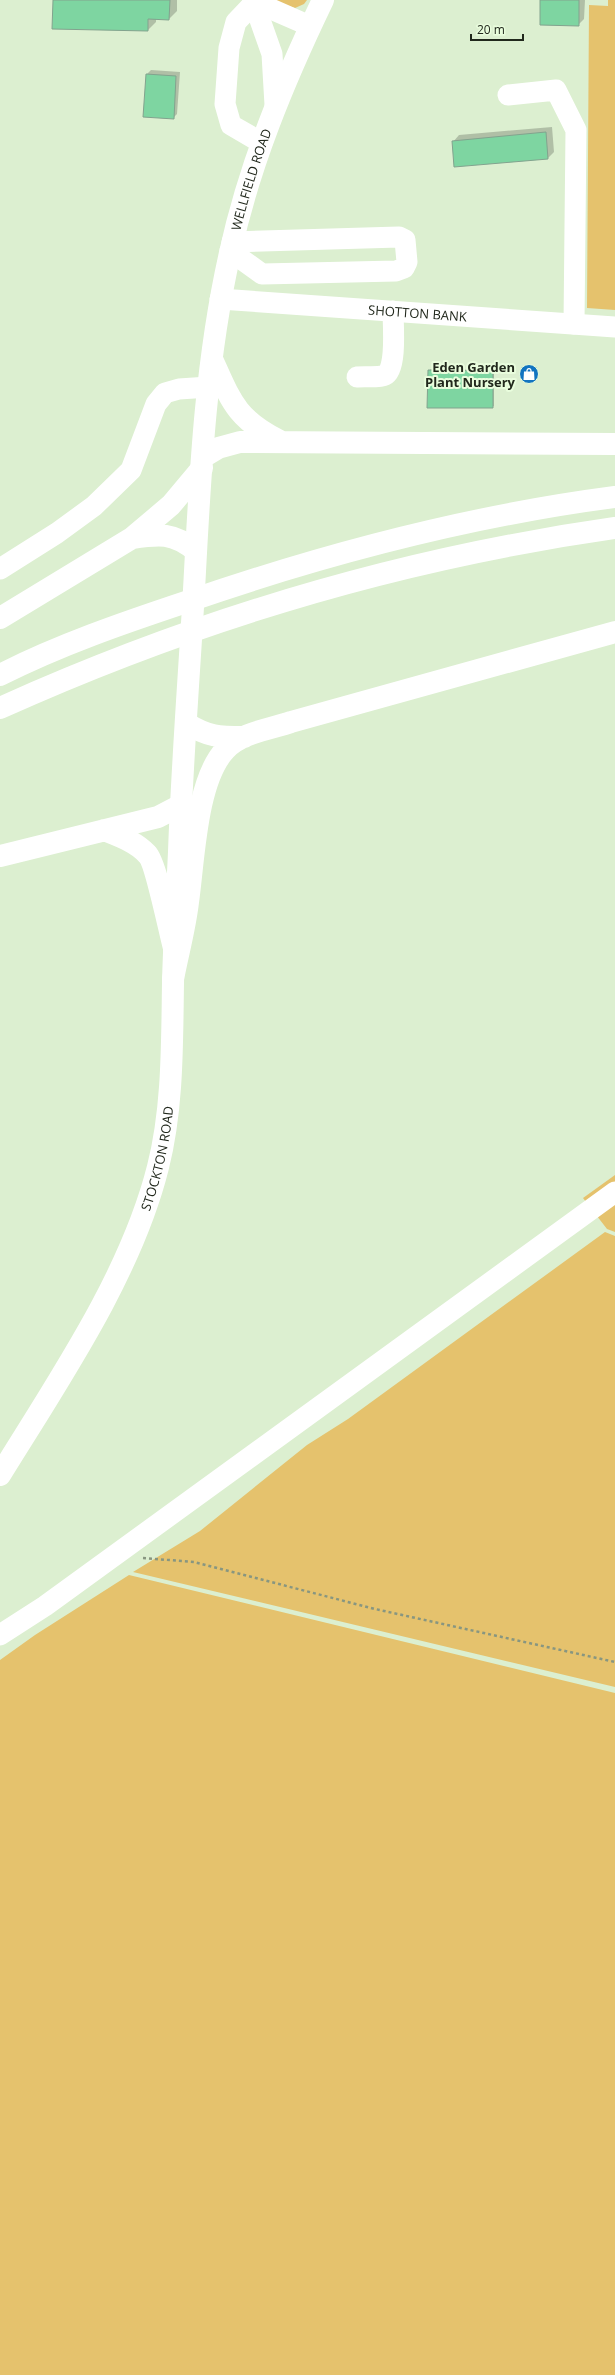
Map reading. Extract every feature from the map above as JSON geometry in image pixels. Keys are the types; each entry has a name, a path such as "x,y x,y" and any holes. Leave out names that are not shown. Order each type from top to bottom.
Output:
{"main road":[{"path":"275,105 322,0"},
{"name":"WELLFIELD ROAD","path":"195,561 209,387 220,299 231,246 275,105"},
{"path":"212,359 230,398 249,423 283,442"},
{"path":"0,618 132,538 171,505 202,463 218,448 240,442 615,444"},
{"path":"0,674 25,662 135,619 258,577 354,550 452,526 615,497"},
{"path":"0,708 154,644 285,600 438,560 615,528"},
{"path":"132,538 157,535 175,537 195,561"},
{"name":"STOCKTON ROAD","path":"0,1475 96,1314 146,1208 159,1164 169,1099 173,1039 173,979 180,805 195,561"},
{"path":"186,723 201,733 218,738 244,737 299,720 615,632"},
{"path":"173,979 188,904 204,788 217,759 226,749 244,737"},
{"path":"0,856 158,817 180,805"},
{"path":"104,830 125,838 148,854 157,875 175,952"}],"street":[{"path":"262,143 231,125 225,104 229,48 236,22 254,1 310,26"},
{"name":"WELLFIELD ROAD","path":"254,1 272,54 275,105"},
{"path":"508,96 556,90 576,130 574,324"},
{"path":"399,237 405,240 407,262 404,268 396,271 262,274 231,246 399,237"},
{"name":"SHOTTON BANK","path":"220,299 615,327"},
{"path":"357,377 385,375 391,370 393,362 393,311"},
{"path":"0,569 57,533 94,506 131,470 156,404 165,393 179,389 209,387"},
{"path":"0,1636 113,1556 615,1192"}],"path":[{"path":"113,1556 194,1562 375,1609 615,1662"}],"shaded area":[{"path":"269,0 307,0 304,4 295,8"},
{"path":"608,0 615,0 615,310 587,308 589,5 608,6"},
{"path":"615,1175 615,1232 607,1229 583,1198"},
{"path":"605,1232 615,1236 615,1687 133,1572 200,1531 307,1445 348,1419"},
{"path":"129,1575 615,1693 615,2375 0,2375 0,1660 35,1635"}],"building":[{"path":"53,0 170,0 169,20 148,19 148,31 52,29"},
{"path":"540,0 579,0 579,26 540,25"},
{"path":"146,74 176,76 174,119 143,117"},
{"path":"546,132 548,159 454,167 452,141"},
{"path":"428,370 493,371 493,408 427,408"}],"place":[{"name":"Eden Garden Plant Nursery","path":"529,374"}]}
